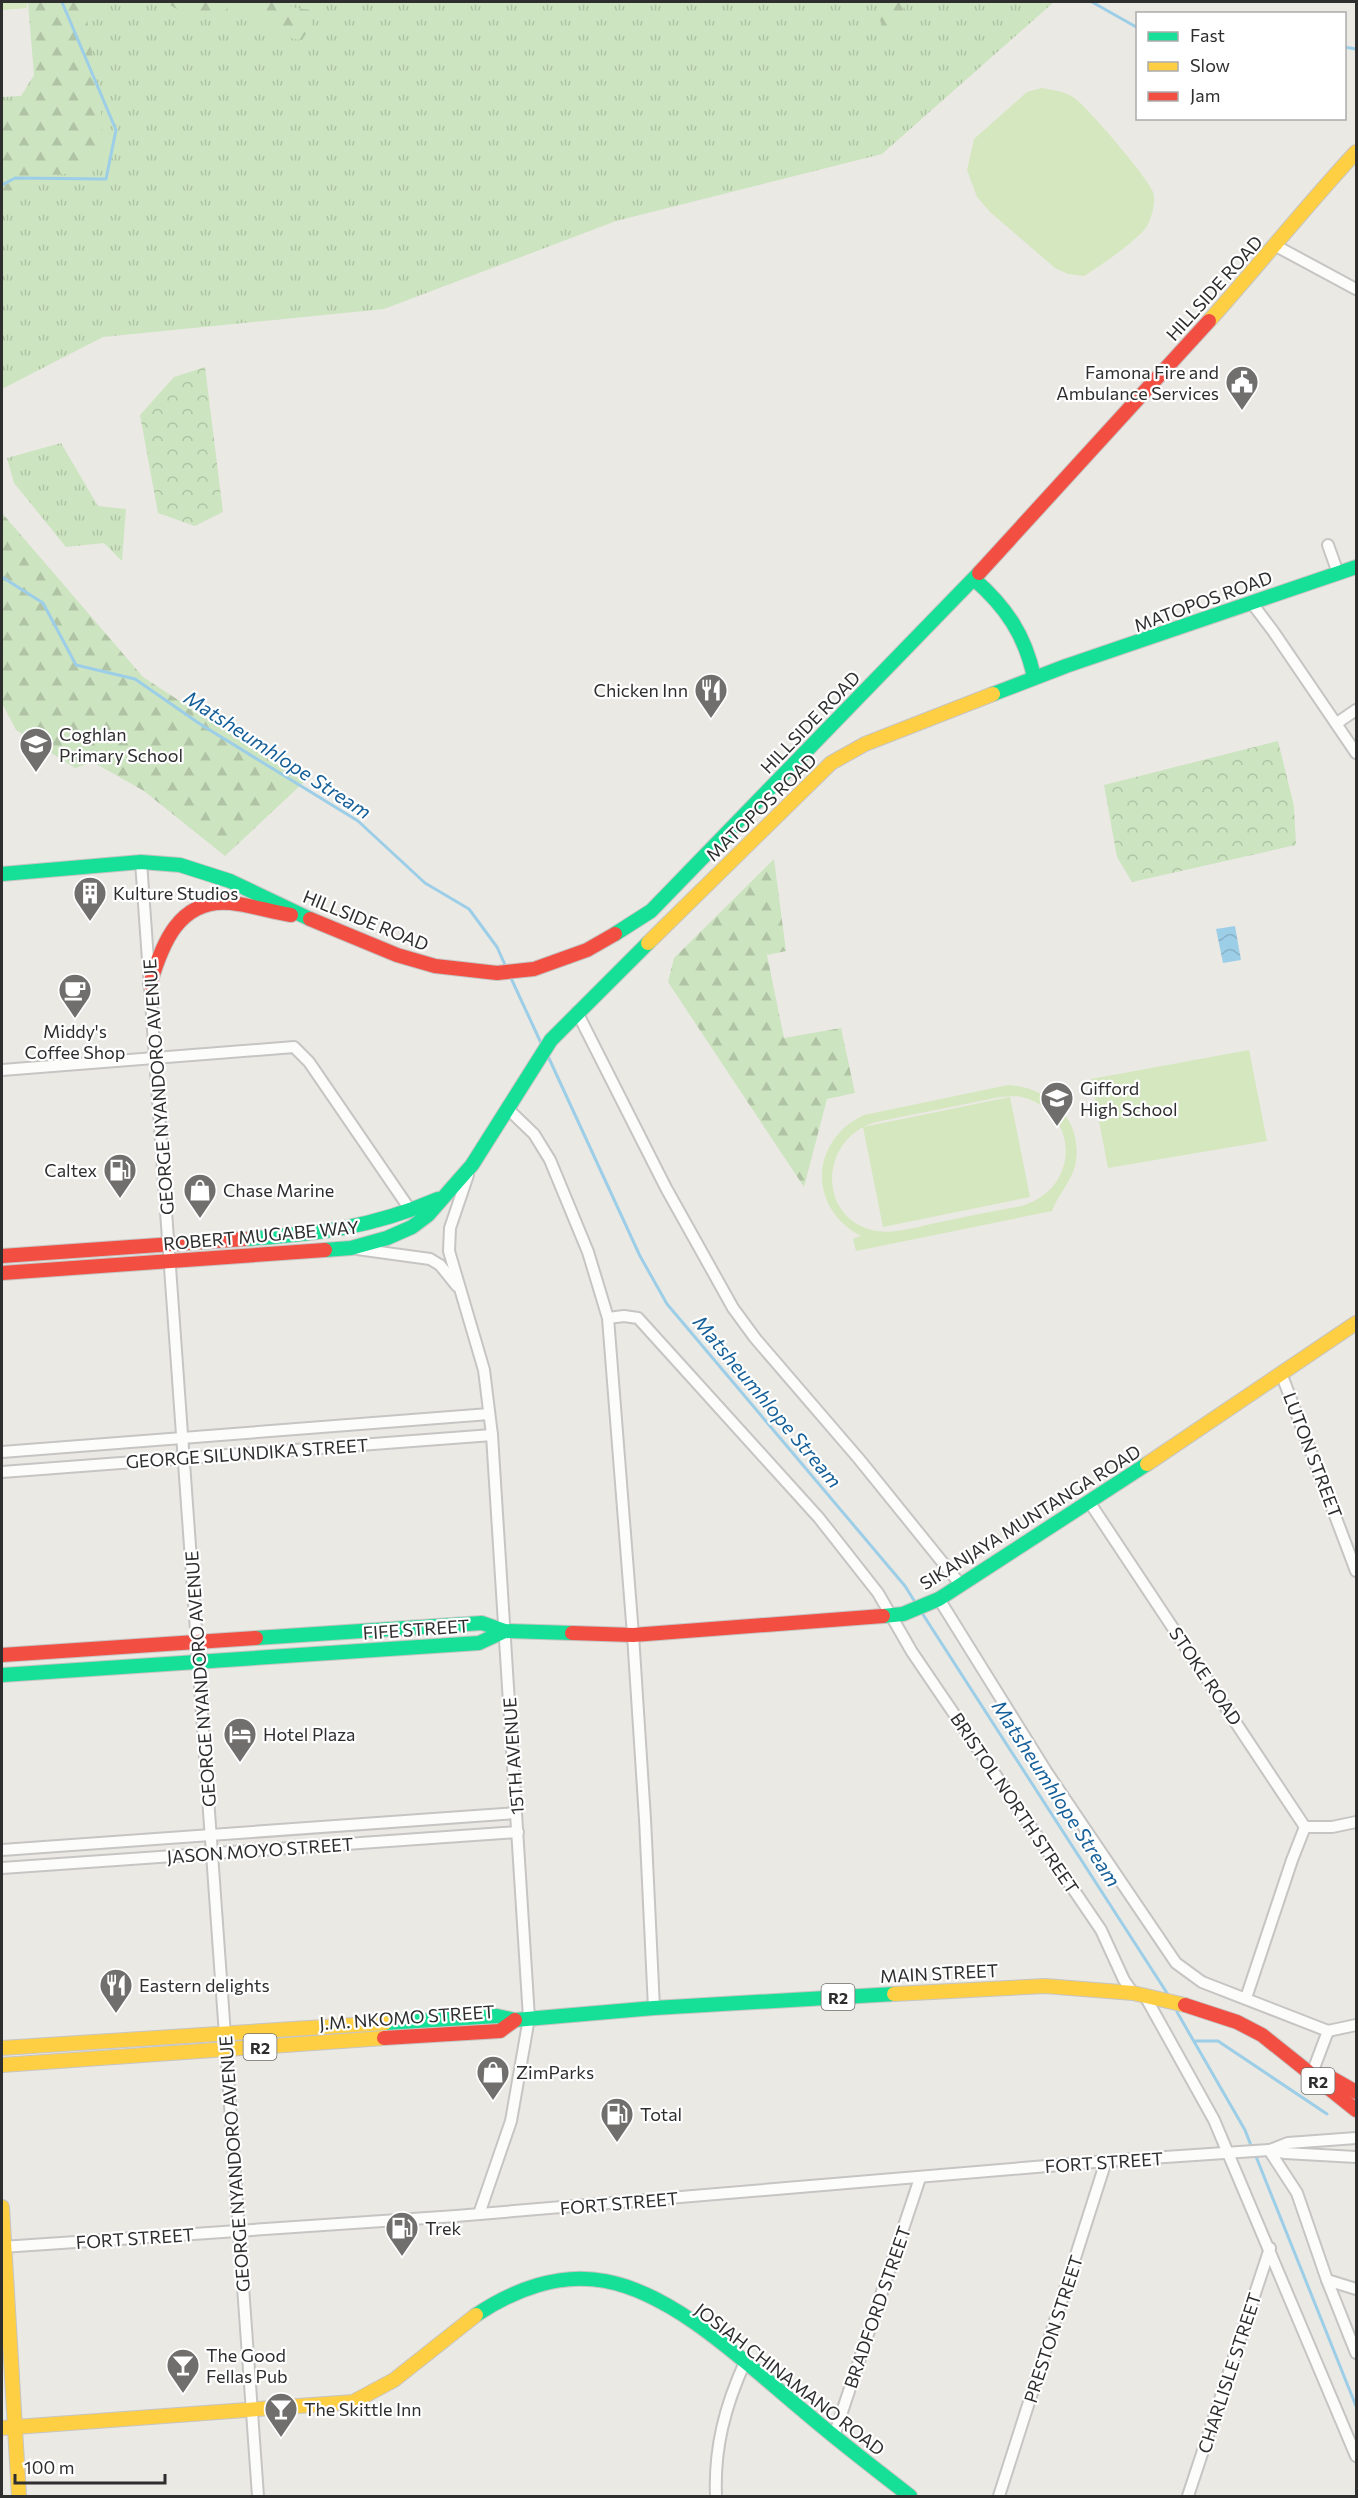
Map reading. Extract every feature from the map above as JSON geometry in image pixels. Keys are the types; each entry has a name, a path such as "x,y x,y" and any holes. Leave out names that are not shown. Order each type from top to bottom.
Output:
{"main road":[{"name":"HILLSIDE ROAD","path":"2,874 141,862 180,865 214,874 306,917 397,955 435,966 497,973 534,969 587,950 627,928 651,911 974,579 1124,416 1276,246 1303,209 1356,152"},
{"name":"MATOPOS ROAD","path":"449,1194 470,1168 509,1110 536,1059 551,1040 793,798 831,763 865,744 1034,677 1356,567"},
{"path":"974,579 997,598 1017,624 1030,656 1034,677"},
{"path":"150,984 164,943 180,922 200,907 214,903 230,903 306,917"},
{"name":"ROBERT MUGABE WAY","path":"2,1256 327,1233 350,1229 411,1211 449,1194"},
{"name":"ROBERT MUGABE WAY","path":"2,1274 351,1248 388,1238 420,1222 449,1194"},
{"name":"SIKANJAYA MUNTANGA ROAD","path":"505,1631 633,1635 898,1615 935,1601 1090,1503 1356,1323"},
{"name":"FIFE STREET","path":"2,1655 482,1623 505,1631"},
{"name":"FIFE STREET","path":"2,1675 480,1642 505,1631"},
{"name":"MAIN STREET","path":"515,2020 654,2008 1045,1986 1139,1994 1187,2006 1238,2022 1281,2050"},
{"name":"J.M. NKOMO STREET","path":"2,2048 497,2016 515,2020"},
{"name":"J.M. NKOMO STREET","path":"2,2065 500,2031 515,2020"},
{"name":"R2","path":"1281,2050 1356,2092"},
{"name":"R2","path":"1281,2050 1356,2110"},
{"path":"2,2207 8,2427 19,2496"},
{"name":"JOSIAH CHINAMANO ROAD","path":"8,2427 353,2402 391,2385 489,2306 551,2282 576,2279 605,2281 637,2291 689,2321 745,2362 910,2496"}],"street":[{"path":"1276,246 1356,288"},
{"path":"1328,545 1338,573"},
{"path":"1251,602 1356,753"},
{"path":"1337,723 1356,710"},
{"name":"GEORGE NYANDORO AVENUE","path":"141,862 258,2496"},
{"path":"578,1012 666,1188 734,1308 755,1338 960,1584"},
{"path":"2,1070 294,1047 309,1062 411,1211"},
{"path":"509,1110 534,1134 550,1160 588,1252 608,1318 633,1635 654,2008"},
{"name":"15TH AVENUE","path":"470,1168 450,1228 449,1251 484,1370 492,1435 530,2018 511,2121 479,2214"},
{"name":"15TH AVENUE","path":"351,1248 430,1259 441,1265 462,1294"},
{"name":"BRISTOL NORTH STREET","path":"608,1318 624,1316 638,1318 819,1518 898,1615 912,1652 1101,1930 1124,1980 1139,1994 1233,2153 1356,2456"},
{"name":"LUTON STREET","path":"1281,1373 1356,1571"},
{"name":"GEORGE SILUNDIKA STREET","path":"2,1452 489,1414"},
{"name":"GEORGE SILUNDIKA STREET","path":"2,1472 492,1435"},
{"name":"STOKE ROAD","path":"1090,1503 1305,1827"},
{"path":"935,1601 1168,1954 1182,1969 1202,1982 1328,2031 1356,2025"},
{"name":"JASON MOYO STREET","path":"2,1850 516,1813"},
{"path":"1246,1998 1288,1870 1305,1827 1332,1827 1356,1822"},
{"name":"JASON MOYO STREET","path":"2,1868 518,1832"},
{"path":"1314,2068 1328,2031"},
{"path":"1267,2150 1288,2143 1356,2138"},
{"path":"1267,2150 1356,2157"},
{"path":"1267,2150 1297,2193 1327,2280 1356,2353"},
{"name":"FORT STREET","path":"3,2246 479,2214 1106,2161 1267,2150"},
{"name":"PRESTON STREET","path":"999,2496 1106,2161"},
{"name":"BRADFORD STREET","path":"834,2436 920,2178"},
{"name":"CHARLISLE STREET","path":"1188,2496 1270,2248"},
{"path":"1327,2280 1356,2289"},
{"path":"716,2496 716,2458 720,2432 727,2406 745,2362"}],"green space":[{"path":"2,2 27,2 27,8 2,10"},
{"path":"28,2 1054,2 882,154 616,221 384,309 103,337 2,389 2,97 21,96 34,75"},
{"path":"31,2 99,2 87,19 101,113 104,154 78,173 50,175 15,188 2,196 4,146 2,101 22,99 36,77"},
{"path":"165,2 240,2 213,16 195,20"},
{"path":"243,2 279,2 295,8 312,10 312,24 302,40 293,39 261,22"},
{"path":"876,2 905,2 899,27 885,41"},
{"path":"1042,88 1065,93 1080,103 1129,158 1153,192 1153,209 1144,230 1119,252 1084,276 1068,274 1055,268 990,212 977,197 967,170 974,139 1027,92"},
{"path":"205,367 223,512 195,526 158,513 140,415 174,377"},
{"path":"61,443 98,506 126,509 122,561 104,543 66,547 14,483 7,458"},
{"path":"2,513 143,677 304,782 225,856 144,791 93,762 75,768 16,730 2,703"},
{"path":"1278,741 1294,806 1296,845 1132,882 1117,857 1104,785"},
{"path":"774,859 786,951 767,955 784,1038 841,1028 855,1093 827,1099 804,1187 668,982 674,958"},
{"path":"1249,1050 1267,1141 1108,1168 1091,1079"},
{"path":"1008,1085 1023,1087 1038,1092 1050,1100 1069,1122 1075,1135 1077,1150 1075,1166 1052,1211 856,1251 853,1239 861,1236 843,1224 831,1209 824,1192 822,1174 825,1157 833,1141 846,1126 864,1115","holes":["1018,1096 1038,1104 1053,1116 1062,1132 1066,1149 1063,1167 1055,1183 1042,1197 1022,1206 906,1230 884,1232 856,1224 843,1211 835,1195 832,1178 835,1160 844,1144 857,1131 876,1122 1000,1097"]},
{"path":"1010,1097 1030,1197 883,1227 863,1127"}],"water":[{"path":"1235,926 1241,960 1223,963 1216,929"}],"waterway":[{"name":"Matsheumhlope Stream","path":"2,185 15,178 106,179 116,130 62,2"},
{"name":"Matsheumhlope Stream","path":"1092,2 1136,27"},
{"name":"Matsheumhlope Stream","path":"1346,47 1356,49"},
{"name":"Matsheumhlope Stream","path":"2,577 43,603 76,665 135,679 200,724 358,821 425,883 469,909 497,947 506,967"},
{"name":"Matsheumhlope Stream","path":"510,976 541,1043"},
{"name":"Matsheumhlope Stream","path":"547,1054 640,1256 667,1304 905,1586 915,1602"},
{"name":"Matsheumhlope Stream","path":"922,1613 1167,1993"},
{"name":"Matsheumhlope Stream","path":"1177,2012 1245,2130 1252,2148"},
{"path":"1195,2041 1218,2041 1327,2114"},
{"name":"Matsheumhlope Stream","path":"1255,2154 1356,2406"}],"traffic: fast":[{"path":"993,694 1066,666 1356,567"},
{"path":"615,934 651,911 979,573"},
{"path":"974,579 996,600 1013,623 1025,648 1034,677"},
{"path":"2,874 141,862 180,865 230,881 310,919"},
{"path":"325,1250 351,1248 387,1238 412,1227 428,1215 472,1165 551,1040 648,943"},
{"path":"245,1239 343,1228 390,1217 438,1199"},
{"path":"883,1616 903,1614 939,1599 1147,1464"},
{"path":"256,1638 482,1623 505,1631 572,1633"},
{"path":"2,1675 479,1643 505,1631"},
{"path":"385,2023 497,2016 515,2020 654,2008 894,1994"},
{"path":"476,2315 521,2291 554,2281 588,2279 605,2281 632,2289 659,2301 712,2335 910,2496"}],"traffic: slow":[{"path":"1209,321 1356,152"},
{"path":"648,943 831,763 865,744 993,694"},
{"path":"1147,1464 1356,1323"},
{"path":"894,1994 1045,1986 1133,1993 1185,2005"},
{"path":"2,2048 385,2023"},
{"path":"2,2065 384,2038"},
{"path":"2,2207 19,2496"},
{"path":"2,2428 353,2402 394,2380 476,2315"}],"traffic: jam":[{"path":"979,573 1209,321"},
{"path":"150,984 167,939 186,916 198,908 213,903 231,903 291,915"},
{"path":"310,919 397,955 435,966 497,973 534,969 587,950 615,934"},
{"path":"2,1256 245,1239"},
{"path":"2,1273 325,1250"},
{"path":"572,1633 633,1635 883,1616"},
{"path":"2,1655 256,1638"},
{"path":"1185,2005 1237,2022 1262,2035 1356,2110"},
{"path":"384,2038 500,2031 515,2020"},
{"path":"1328,2076 1356,2092"}],"place":[{"name":"Famona Fire and Ambulance Services","path":"1242,411"},
{"name":"Chicken Inn","path":"711,719"},
{"name":"Coghlan Primary School","path":"36,773"},
{"name":"Kulture Studios","path":"90,922"},
{"name":"Middy's Coffee Shop","path":"75,1019"},
{"name":"Gifford High School","path":"1057,1127"},
{"name":"Caltex","path":"120,1199"},
{"name":"Chase Marine","path":"200,1219"},
{"name":"Hotel Plaza","path":"240,1763"},
{"name":"Eastern delights","path":"116,2014"},
{"name":"ZimParks","path":"493,2101"},
{"name":"Total","path":"617,2143"},
{"name":"Trek","path":"402,2257"},
{"name":"The Good Fellas Pub","path":"183,2394"},
{"name":"The Skittle Inn","path":"281,2438"}]}
